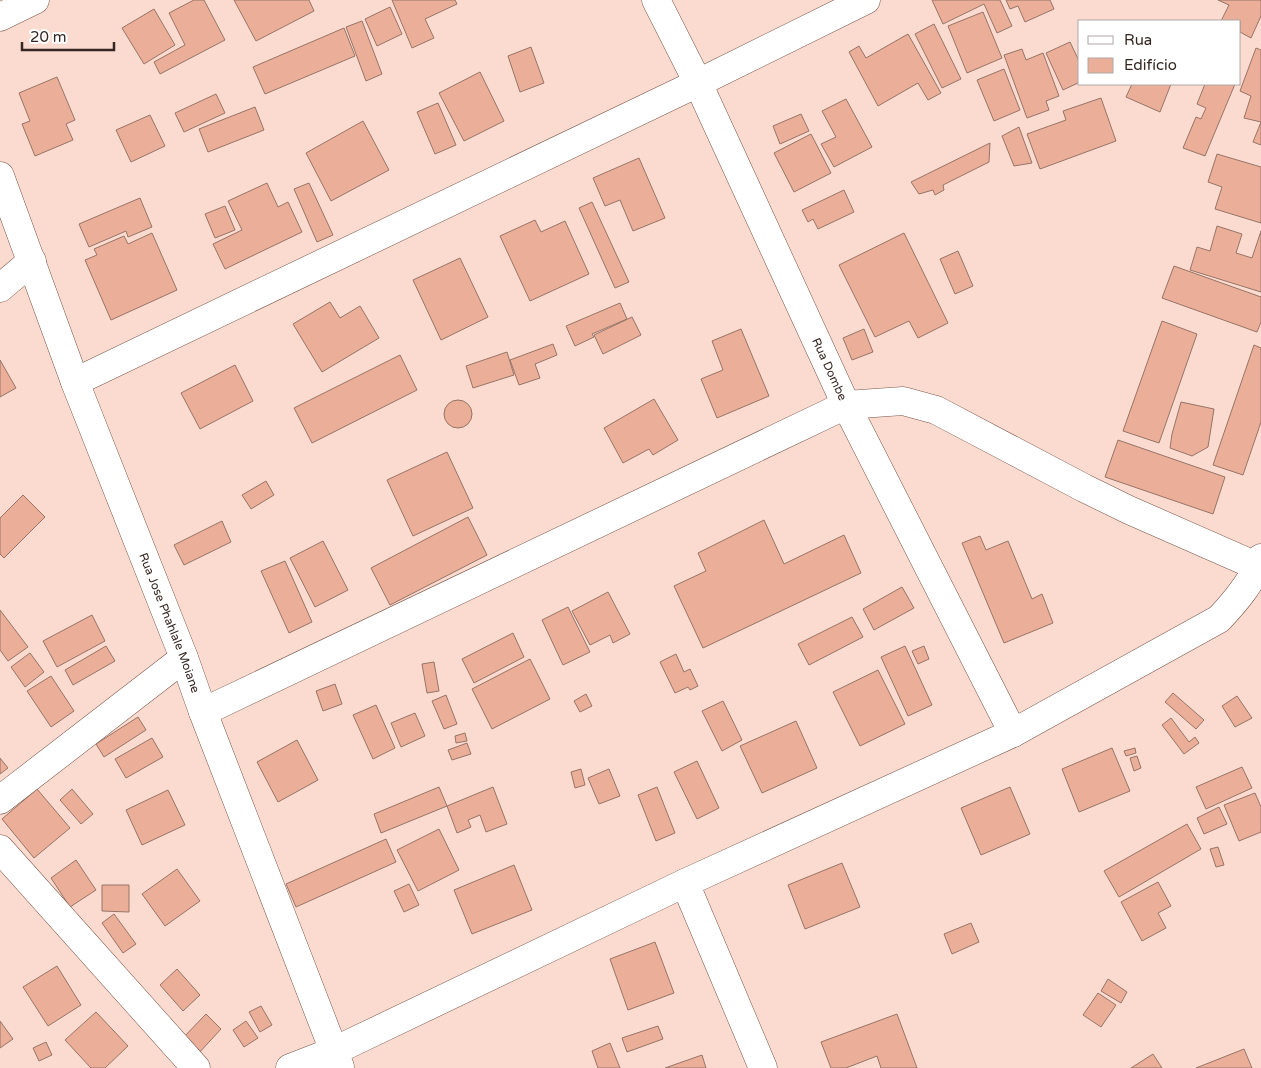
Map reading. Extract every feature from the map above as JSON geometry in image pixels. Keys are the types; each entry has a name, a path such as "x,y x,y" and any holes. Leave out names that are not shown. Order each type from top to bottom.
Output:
{"street":[{"path":"0,17 35,0"},
{"name":"Rua Dombe","path":"656,0 698,84 846,405 1013,733"},
{"path":"75,382 698,84 866,0"},
{"name":"Rua Jose Phahlale Moiane","path":"0,176 75,382 184,658 337,1059"},
{"path":"0,288 32,261"},
{"path":"203,712 846,405 903,400 936,410 1129,510 1260,564 1237,600 1219,619 1013,733 686,884 337,1059 290,1068"},
{"path":"0,800 184,658"},
{"path":"0,849 196,1068"},
{"path":"686,884 763,1068"}],"building":[{"path":"194,0 204,0 225,40 160,74 154,62 185,45 169,13"},
{"path":"234,0 309,0 314,11 256,41"},
{"path":"392,0 455,0 457,4 425,19 434,38 412,48"},
{"path":"932,0 1000,0 1012,26 997,33 984,4 943,24"},
{"path":"1006,0 1050,0 1054,9 1025,22 1018,6 1010,9"},
{"path":"1218,0 1261,0 1261,16 1251,38 1241,33 1241,20 1222,20 1229,5"},
{"path":"390,7 402,34 377,46 365,19"},
{"path":"154,9 175,45 144,64 122,28"},
{"path":"983,12 1002,58 967,73 948,26"},
{"path":"362,21 382,74 366,81 346,27"},
{"path":"934,24 961,79 942,88 915,34"},
{"path":"344,28 355,56 265,94 253,67"},
{"path":"908,34 941,93 928,100 918,83 878,106 849,52 859,46 866,58"},
{"path":"1070,42 1078,59 1078,83 1063,90 1046,53"},
{"path":"531,47 544,83 520,92 508,56"},
{"path":"1256,48 1261,50 1261,122 1244,118 1251,96 1240,91"},
{"path":"1022,49 1026,60 1043,53 1059,96 1046,101 1049,110 1027,118 1004,55"},
{"path":"1004,69 1020,110 994,121 977,80"},
{"path":"480,72 504,121 464,141 439,93"},
{"path":"57,77 75,120 66,124 73,140 35,156 22,124 30,121 19,93"},
{"path":"1132,85 1171,85 1160,112 1126,97"},
{"path":"1205,85 1235,85 1205,156 1183,148 1196,117 1201,119 1206,108 1197,104"},
{"path":"216,94 225,113 184,132 175,113"},
{"path":"1101,98 1116,141 1040,169 1027,134 1066,120 1063,111"},
{"path":"846,99 872,147 834,167 821,144 836,137 822,111"},
{"path":"438,103 456,145 435,154 417,112"},
{"path":"255,107 264,130 208,152 199,129"},
{"path":"801,114 809,131 780,144 773,126"},
{"path":"150,115 165,146 131,162 116,130"},
{"path":"363,121 389,170 331,201 306,153"},
{"path":"1261,122 1261,145 1253,142"},
{"path":"1019,127 1032,163 1014,166 1002,136"},
{"path":"811,134 831,173 794,192 774,153"},
{"path":"990,143 989,162 943,185 944,190 935,195 933,190 919,194 911,182"},
{"path":"1217,154 1261,167 1261,223 1215,209 1222,187 1208,182"},
{"path":"639,158 665,218 633,231 620,200 605,206 593,178"},
{"path":"267,183 278,207 288,202 302,232 225,269 213,244 242,230 228,201"},
{"path":"309,183 333,235 317,242 294,189"},
{"path":"844,190 854,212 818,229 813,219 808,222 802,210"},
{"path":"140,198 152,227 128,237 126,231 89,247 79,224"},
{"path":"592,202 629,282 615,288 579,208"},
{"path":"225,206 235,230 215,238 205,214"},
{"path":"535,220 541,232 565,221 589,274 530,301 500,236"},
{"path":"1217,226 1242,234 1236,253 1252,258 1261,231 1261,292 1190,270 1197,247 1210,251"},
{"path":"152,233 177,290 111,320 85,260 97,255 94,249 124,236 128,244"},
{"path":"904,233 948,323 918,338 909,321 875,337 839,265"},
{"path":"958,251 973,286 955,294 940,259"},
{"path":"460,258 488,317 441,340 413,280"},
{"path":"1174,266 1261,297 1261,322 1257,332 1162,298"},
{"path":"330,302 340,318 360,306 379,338 322,372 293,324"},
{"path":"620,303 627,319 592,334 594,337 575,346 566,326"},
{"path":"632,317 641,335 603,354 594,335"},
{"path":"1162,321 1197,334 1159,443 1123,431"},
{"path":"741,329 769,396 717,418 701,379 723,370 712,341"},
{"path":"864,329 873,352 852,360 843,338"},
{"path":"553,344 557,355 535,364 540,378 519,385 510,360"},
{"path":"1254,345 1261,348 1261,422 1243,475 1213,465"},
{"path":"507,352 514,375 473,388 466,366"},
{"path":"400,355 417,390 312,443 294,408"},
{"path":"0,360 16,388 0,397"},
{"path":"235,365 253,401 200,429 181,393"},
{"path":"654,399 678,440 653,455 649,449 623,463 604,428"},
{"path":"458,400 468,404 472,414 468,424 458,428 448,424 444,414 448,404"},
{"path":"1181,402 1214,409 1208,447 1192,456 1170,448"},
{"path":"1118,440 1225,477 1213,514 1105,477"},
{"path":"447,452 473,508 413,536 387,480"},
{"path":"266,481 274,495 251,509 242,495"},
{"path":"23,495 45,517 4,558 0,554 0,518"},
{"path":"468,517 487,555 390,605 371,568"},
{"path":"764,520 784,564 844,535 861,573 703,648 674,586 706,571 698,553"},
{"path":"222,521 231,542 184,565 174,545"},
{"path":"980,536 986,550 1008,541 1032,599 1042,594 1053,623 1004,643 962,543"},
{"path":"323,541 348,590 315,607 290,558"},
{"path":"285,561 312,622 289,633 261,571"},
{"path":"902,587 914,608 874,630 863,609"},
{"path":"608,592 630,634 613,643 610,635 590,645 572,611"},
{"path":"568,607 590,652 563,665 542,620"},
{"path":"0,610 28,647 8,661 0,650"},
{"path":"92,615 105,641 57,667 43,641"},
{"path":"852,617 863,637 809,665 798,644"},
{"path":"513,633 524,657 474,683 462,659"},
{"path":"106,646 115,661 73,685 65,670"},
{"path":"905,646 932,705 908,716 881,657"},
{"path":"924,646 929,659 918,664 912,651"},
{"path":"30,653 44,672 25,687 11,667"},
{"path":"676,654 684,672 690,669 698,686 690,690 688,687 675,693 660,662"},
{"path":"530,659 550,699 492,729 472,689"},
{"path":"434,662 439,691 427,693 422,664"},
{"path":"878,670 905,724 860,746 833,692"},
{"path":"51,676 74,711 51,727 27,691"},
{"path":"335,684 342,704 323,711 316,691"},
{"path":"1173,693 1204,720 1196,729 1165,702"},
{"path":"586,694 592,706 580,712 574,701"},
{"path":"446,695 457,724 444,729 432,701"},
{"path":"1237,696 1252,718 1235,727 1222,706"},
{"path":"723,701 742,740 722,751 702,711"},
{"path":"376,705 395,748 373,759 353,715"},
{"path":"415,713 425,736 401,747 391,723"},
{"path":"138,717 146,730 104,757 96,744"},
{"path":"1171,718 1189,742 1195,737 1199,743 1184,754 1162,725"},
{"path":"796,721 817,768 762,793 740,746"},
{"path":"465,733 467,741 456,743 455,736"},
{"path":"152,738 163,757 126,778 115,759"},
{"path":"297,740 318,780 278,802 257,762"},
{"path":"467,743 471,754 452,760 448,750"},
{"path":"1112,748 1130,791 1079,812 1062,769"},
{"path":"1135,748 1136,753 1126,756 1124,751"},
{"path":"1137,756 1141,768 1134,771 1130,758"},
{"path":"0,758 8,768 0,774"},
{"path":"697,761 719,808 697,819 674,772"},
{"path":"1242,767 1252,788 1206,809 1196,787"},
{"path":"581,769 585,785 575,788 571,772"},
{"path":"609,769 620,796 599,804 588,778"},
{"path":"439,787 447,806 381,833 374,814"},
{"path":"493,787 507,824 486,832 480,815 468,820 471,827 457,833 447,806"},
{"path":"657,787 675,833 656,841 638,795"},
{"path":"1010,787 1030,834 981,855 961,808"},
{"path":"37,789 70,828 34,858 2,819"},
{"path":"72,789 93,814 81,824 60,800"},
{"path":"168,790 185,825 142,845 126,810"},
{"path":"1255,793 1261,807 1261,832 1239,841 1224,805"},
{"path":"1219,807 1227,824 1204,834 1197,818"},
{"path":"1187,824 1201,849 1119,897 1104,871"},
{"path":"439,829 459,870 418,891 397,850"},
{"path":"386,839 396,862 296,907 286,884"},
{"path":"1218,847 1224,865 1216,867 1210,849"},
{"path":"76,860 96,890 70,907 51,878"},
{"path":"842,863 860,907 805,929 788,885"},
{"path":"514,865 532,910 472,934 454,890"},
{"path":"177,869 200,901 165,926 142,894"},
{"path":"1158,882 1171,906 1158,913 1166,928 1142,941 1121,902"},
{"path":"409,884 419,905 404,912 394,891"},
{"path":"102,885 129,885 129,912 102,911"},
{"path":"114,914 136,944 123,953 102,923"},
{"path":"971,923 979,942 952,954 944,934"},
{"path":"655,942 674,993 628,1010 610,959"},
{"path":"57,966 81,1005 48,1026 23,987"},
{"path":"177,969 200,995 183,1011 160,985"},
{"path":"1108,979 1127,992 1121,1003 1101,991"},
{"path":"1098,993 1116,1005 1101,1027 1083,1015"},
{"path":"261,1006 272,1025 260,1032 249,1012"},
{"path":"96,1012 128,1046 105,1068 91,1068 65,1040"},
{"path":"206,1014 221,1029 198,1054 182,1039"},
{"path":"897,1014 917,1068 881,1068 877,1056 846,1068 831,1068 821,1042"},
{"path":"0,1021 13,1039 0,1048"},
{"path":"246,1021 258,1038 244,1047 233,1030"},
{"path":"658,1026 663,1039 627,1052 622,1038"},
{"path":"46,1042 52,1055 39,1061 33,1048"},
{"path":"610,1043 620,1068 598,1068 592,1051"},
{"path":"1244,1049 1252,1068 1196,1068"},
{"path":"1153,1054 1162,1068 1131,1068"},
{"path":"702,1055 706,1068 665,1068"}]}
